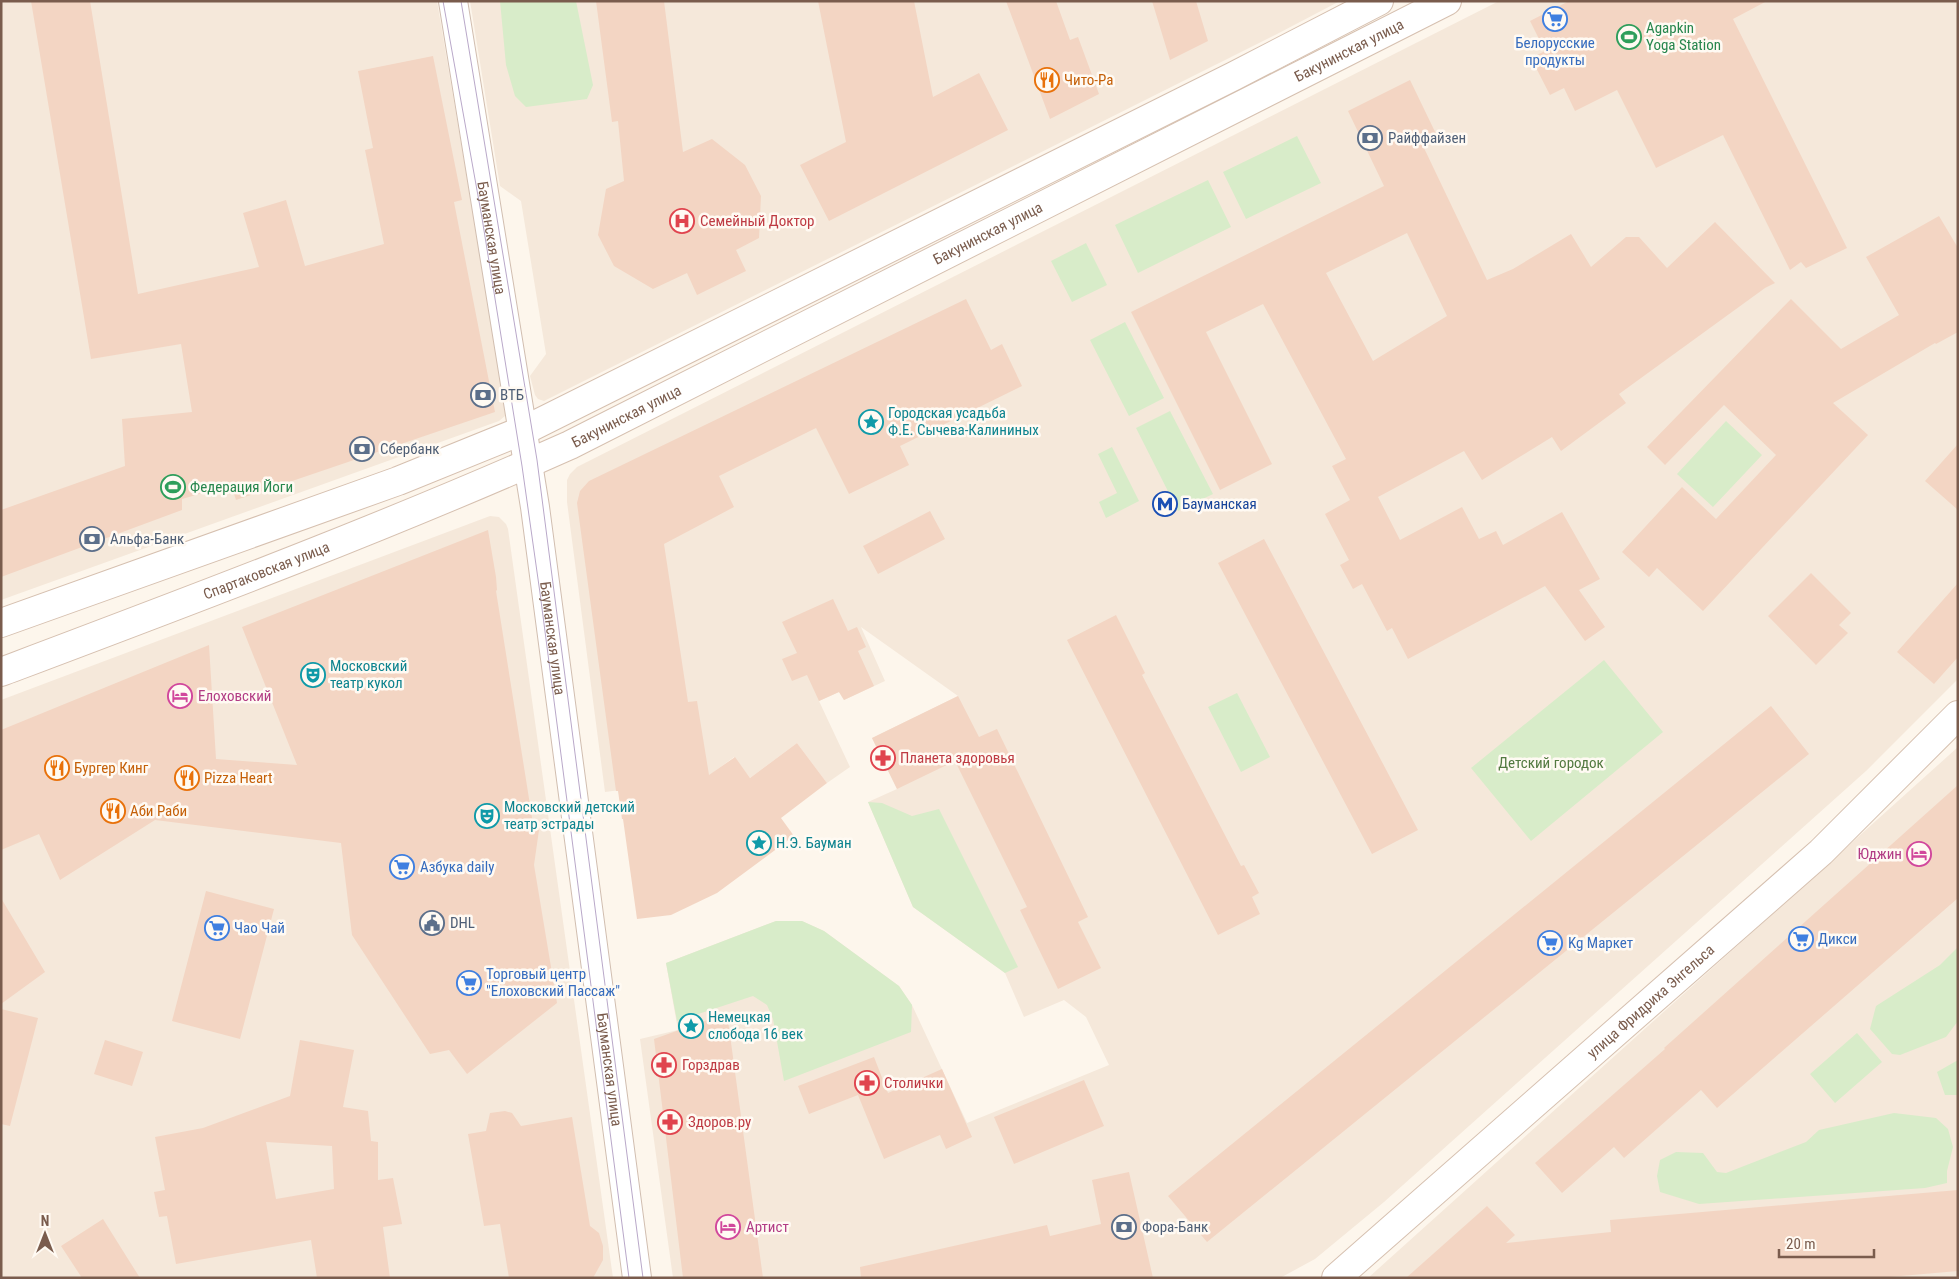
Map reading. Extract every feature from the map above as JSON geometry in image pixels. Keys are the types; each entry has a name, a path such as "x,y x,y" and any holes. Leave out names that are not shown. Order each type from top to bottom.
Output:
{"main road":[{"name":"Бауманская улица","path":"453,1 529,464 636,1278"},
{"name":"Бакунинская улица","path":"523,430 1234,76 1379,1"},
{"name":"Бакунинская улица","path":"529,464 738,361 1447,1"},
{"path":"1,623 398,481 523,430"},
{"name":"Спартаковская улица","path":"1,672 208,594 529,464"},
{"name":"улица Фридриха Энгельса","path":"1336,1278 1821,852 1958,715"}],"shaded area":[{"path":"1,1 437,1 506,410 505,416 499,421 1,600"},
{"path":"470,1 1340,1 544,401 538,399 535,395 530,376 546,354 521,201 500,186"},
{"path":"1499,1 1958,1 1958,679 1866,771 1384,1202 1315,1259 1280,1278 673,1278 640,1039 678,1030 666,963 776,921 802,921 824,931 899,986 912,1005 967,1123 1109,1065 1086,1017 1064,1000 1024,1017 1005,973 913,907 868,802 897,789 872,738 958,696 861,627 885,681 844,700 839,692 819,701 850,767 827,783 797,743 750,778 734,757 663,810 659,785 605,792 567,502 567,480 570,474 577,467"},
{"path":"490,516 499,517 508,529 613,1278 1,1278 1,700"},
{"path":"1958,747 1958,1278 1368,1278"}],"green space":[{"path":"500,1 576,1 593,85 587,99 526,107 515,96 506,65"},
{"path":"1297,136 1321,183 1246,219 1223,172"},
{"path":"1208,180 1231,227 1138,273 1115,225"},
{"path":"1086,243 1107,285 1072,302 1051,261"},
{"path":"1125,322 1164,398 1129,416 1090,340"},
{"path":"1170,411 1213,494 1178,511 1136,428"},
{"path":"1726,421 1762,455 1713,507 1677,474"},
{"path":"1112,447 1139,501 1106,518 1099,502 1117,493 1098,454"},
{"name":"Детский городок","path":"1604,660 1663,732 1531,841 1471,768"},
{"path":"1237,693 1270,757 1241,772 1208,707"},
{"path":"868,802 882,803 912,816 939,809 1018,967 1005,973 913,907"},
{"path":"776,921 802,921 824,931 899,986 912,1005 911,1032 784,1081 773,1019 767,1005 753,996 677,1021 666,963"},
{"path":"1958,947 1958,1021 1946,1037 1900,1055 1892,1054 1870,1029 1876,1006 1940,965"},
{"path":"1857,1033 1882,1062 1835,1103 1810,1074"},
{"path":"1958,1060 1958,1095 1945,1095 1937,1072"},
{"path":"1894,1113 1936,1118 1948,1129 1953,1147 1947,1171 1947,1183 1925,1188 1699,1204 1660,1192 1657,1176 1660,1160 1676,1152 1703,1153 1717,1172 1726,1173 1806,1142 1819,1130"}],"building":[{"path":"31,1 90,1 138,294 259,267 243,213 286,200 305,266 384,244 365,150 373,148 358,71 433,56 462,200 454,202 495,412 236,500 231,485 182,499 182,510 1,577 1,510 125,466 122,419 192,412 181,344 91,359"},
{"path":"596,1 664,1 683,152 712,139 745,165 761,196 759,238 736,250 746,271 697,295 687,273 653,289 614,266 598,235 606,189 624,181 618,121 612,122"},
{"path":"818,1 914,1 933,97 979,73 1008,130 829,221 800,165 846,142"},
{"path":"1006,1 1056,1 1070,40 1078,37 1099,94 1050,119"},
{"path":"1152,1 1196,1 1208,41 1170,60"},
{"path":"1569,1 1767,1 1733,19 1847,248 1806,268 1801,262 1790,270 1723,135 1656,168 1617,90 1575,111 1564,88 1550,95 1531,58 1545,51 1530,21"},
{"path":"1410,80 1439,140 1424,148 1487,280 1513,269 1571,234 1591,267 1626,237 1639,237 1667,268 1715,222 1775,283 1765,288 1619,394 1626,403 1561,451 1552,437 1482,480 1464,451 1378,497 1400,540 1462,507 1479,539 1496,531 1503,545 1562,512 1600,579 1579,590 1605,627 1585,641 1545,586 1408,659 1392,628 1387,631 1362,584 1353,589 1340,565 1349,560 1325,514 1350,500 1332,466 1346,459 1263,304 1206,332 1272,464 1220,490 1131,312 1384,186 1348,111","holes":["1407,233 1447,316 1373,361 1326,273"]},
{"path":"1939,216 1958,248 1958,332 1935,343 1833,403 1868,435 1703,611 1657,568 1649,577 1622,552 1682,487 1716,519 1776,455 1724,405 1665,465 1647,447 1791,299 1841,349 1899,315 1866,257"},
{"path":"966,299 991,350 1002,344 1022,386 900,446 909,465 849,494 816,428 719,476 734,507 664,544 688,702 697,701 709,775 735,757 750,778 797,743 827,783 781,818 794,836 717,893 671,915 637,919 623,819 618,791 616,791 577,503 580,491 589,481"},
{"path":"1958,444 1958,510 1925,481"},
{"path":"930,511 945,539 878,574 863,546"},
{"path":"488,530 534,830 539,830 534,865 557,1003 467,1074 449,1050 430,1054 352,935 341,843 155,820 60,880 39,834 1,850 1,730 209,645 216,759 297,765 242,627"},
{"path":"1264,539 1418,830 1372,854 1218,563"},
{"path":"1811,573 1851,613 1839,625 1848,633 1816,665 1768,616"},
{"path":"1958,583 1958,657 1934,684 1897,652"},
{"path":"833,599 848,631 857,627 866,647 858,651 874,686 844,700 839,692 819,701 807,675 792,681 782,659 797,653 782,622"},
{"path":"1116,615 1145,673 1142,675 1241,866 1244,865 1259,893 1252,897 1260,914 1218,935 1067,640"},
{"path":"958,696 979,737 997,729 1088,917 1078,922 1101,968 1058,989 1020,910 1027,907 955,761 897,789 872,738"},
{"path":"1771,706 1809,754 1207,1242 1168,1196"},
{"path":"1958,785 1958,898 1717,1108 1701,1090 1624,1158 1614,1147 1562,1193 1535,1163 1665,1049"},
{"path":"206,891 274,909 240,1039 172,1021"},
{"path":"1,898 45,972 1,1004"},
{"path":"1,1009 38,1018 10,1126 1,1124"},
{"path":"727,1013 763,1278 683,1278 654,1039"},
{"path":"105,1040 143,1052 132,1086 94,1074"},
{"path":"300,1040 354,1050 343,1107 368,1111 371,1141 378,1142 378,1180 393,1178 402,1224 383,1227 390,1278 317,1278 311,1240 176,1264 167,1216 159,1217 154,1192 165,1190 155,1137 203,1128 290,1096","holes":["266,1142 332,1146 334,1189 276,1199"]},
{"path":"874,1057 888,1093 942,1069 972,1137 946,1149 940,1135 884,1159 858,1095 809,1114 798,1086"},
{"path":"1084,1080 1104,1126 1014,1164 994,1117"},
{"path":"505,1111 512,1113 521,1126 572,1117 590,1226 599,1233 603,1246 603,1260 593,1278 509,1278 500,1224 484,1226 468,1134 486,1131 490,1113"},
{"path":"1129,1172 1153,1278 861,1278 860,1267 1047,1225 1050,1236 1101,1224 1092,1180"},
{"path":"1958,1190 1958,1271 1878,1278 1406,1278 1487,1206 1515,1235 1506,1243 1611,1232 1610,1220"},
{"path":"103,1219 140,1278 82,1278 61,1246"}],"tram line":[{"path":"443,1 482,218 522,466 629,1278"},
{"path":"461,1 537,460 643,1278"}],"place":[{"name":"Белорусские продукты","path":"1555,19"},
{"name":"Agapkin Yoga Station","path":"1629,37"},
{"name":"Чито-Ра","path":"1047,80"},
{"name":"Райффайзен","path":"1370,138"},
{"name":"Семейный Доктор","path":"682,221"},
{"name":"ВТБ","path":"483,395"},
{"name":"Городская усадьба Ф.Е. Сычева-Калининых","path":"871,422"},
{"name":"Сбербанк","path":"362,449"},
{"name":"Федерация Йоги","path":"173,487"},
{"name":"Бауманская","path":"1165,504"},
{"name":"Альфа-Банк","path":"92,539"},
{"name":"Московский театр кукол","path":"313,675"},
{"name":"Елоховский","path":"180,696"},
{"name":"Планета здоровья","path":"883,758"},
{"name":"Бургер Кинг","path":"57,768"},
{"name":"Pizza Heart","path":"187,778"},
{"name":"Аби Раби","path":"113,811"},
{"name":"Московский детский театр эстрады","path":"487,816"},
{"name":"Н.Э. Бауман","path":"759,843"},
{"name":"Юджин","path":"1919,854"},
{"name":"Азбука daily","path":"402,867"},
{"name":"DHL","path":"432,923"},
{"name":"Чао Чай","path":"217,928"},
{"name":"Дикси","path":"1801,939"},
{"name":"Kg Маркет","path":"1550,943"},
{"name":"Торговый центр \"Елоховский Пассаж\"","path":"469,983"},
{"name":"Немецкая слобода 16 век","path":"691,1026"},
{"name":"Горздрав","path":"664,1065"},
{"name":"Столички","path":"867,1083"},
{"name":"Здоров.ру","path":"670,1122"},
{"name":"Артист","path":"728,1227"},
{"name":"Фора-Банк","path":"1124,1227"}]}
